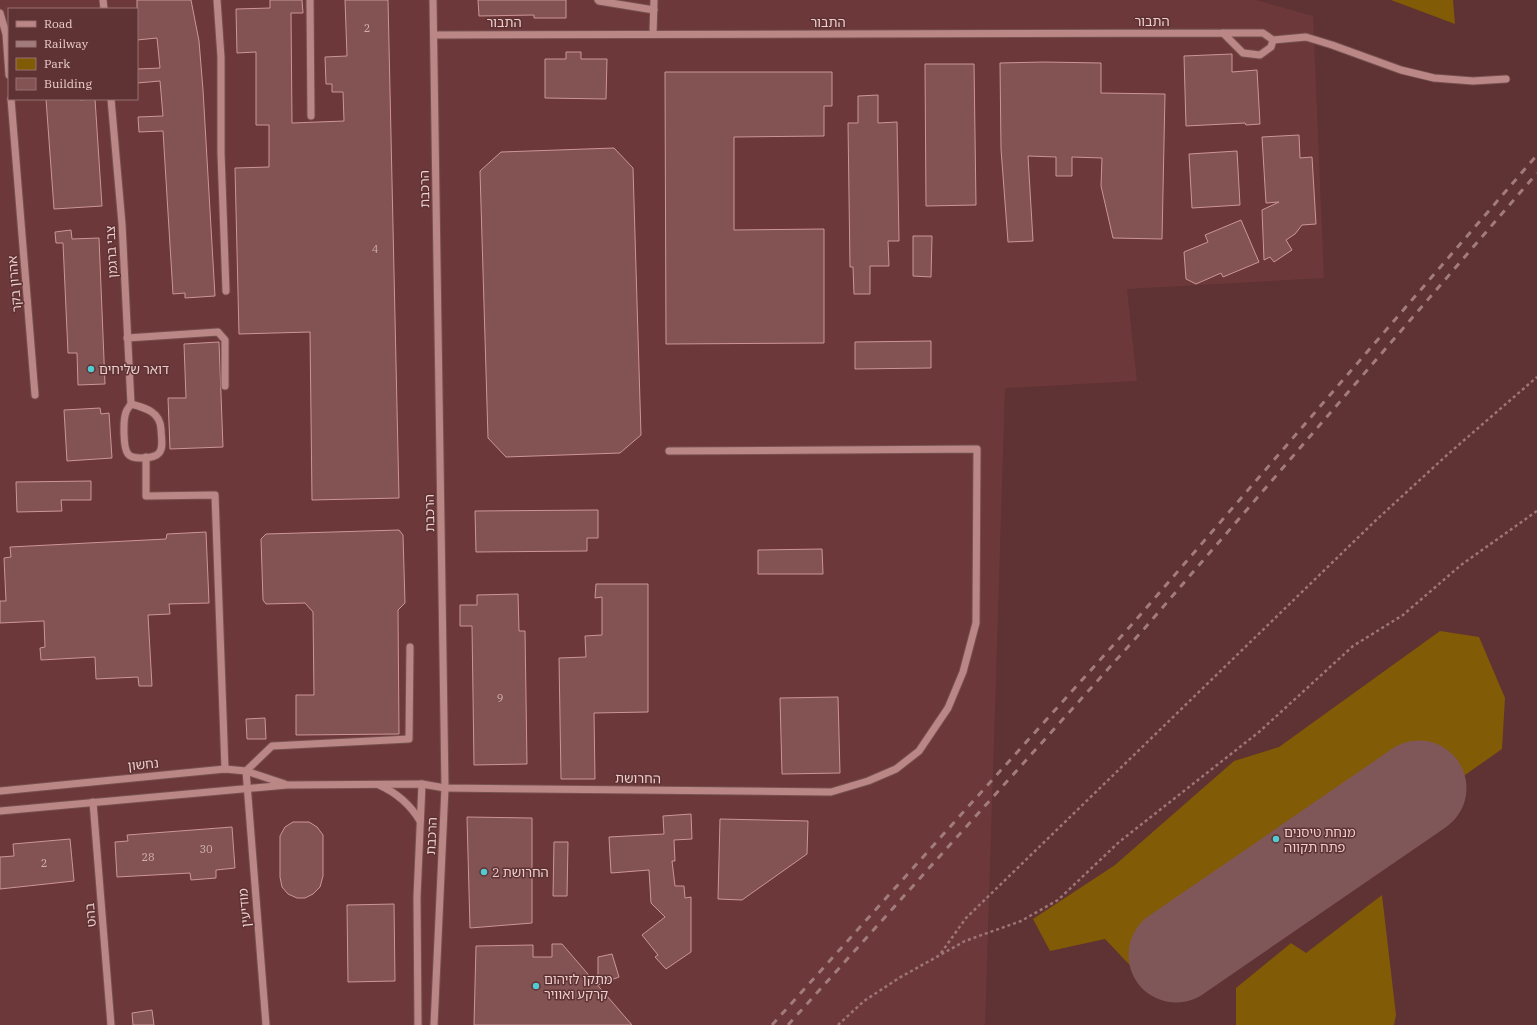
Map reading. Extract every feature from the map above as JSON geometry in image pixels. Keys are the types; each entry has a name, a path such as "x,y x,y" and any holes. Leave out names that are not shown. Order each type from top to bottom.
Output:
{"street":[{"path":"217,0 221,57 221,153 226,290"},
{"path":"310,0 311,116"},
{"name":"הרכבת","path":"433,0 445,788 434,1025"},
{"path":"598,0 654,10"},
{"path":"654,0 654,34"},
{"path":"0,13 6,34 8,61"},
{"path":"1223,33 1243,53 1260,55 1271,47 1273,40 1306,37 1332,44 1401,70 1434,78 1473,81 1506,79"},
{"name":"התבור","path":"434,35 1263,33 1273,40"},
{"name":"אהרון בקר","path":"11,100 35,395"},
{"name":"צבי ברגמן","path":"111,100 122,224 131,404 126,412 124,421 125,450 129,456 135,458 146,457"},
{"path":"127,338 218,332 225,340 226,386"},
{"path":"131,404 151,411 158,417 160,426 162,447 160,453 155,456 146,457 146,496 215,495 225,769"},
{"name":"החרושת","path":"445,788 831,792 868,781 896,769 919,751 948,708 964,672 976,623 977,449 669,451"},
{"path":"246,771 272,746 409,739 410,647"},
{"name":"נחשון","path":"0,791 225,769 246,771 287,785"},
{"name":"מודיעין","path":"246,771 246,789 266,1025"},
{"path":"377,784 393,791 414,811 420,821"},
{"path":"418,1025 417,897 422,784"},
{"name":"נחשון","path":"0,811 287,785 422,784 445,788"},
{"name":"בהט","path":"93,802 111,1025"}],"path":[{"path":"940,955 966,918 1363,533 1446,454 1537,377"},
{"path":"838,1025 864,1001 899,978 965,941 1021,921 1058,900 1119,842 1259,732 1353,646 1403,615 1461,565 1537,511"}],"shaded area":[{"path":"0,0 1256,0 1313,16 1324,278 1127,289 1137,381 1005,388 985,1025 0,1025"}],"green space":[{"path":"1391,0 1453,0 1455,24"},
{"name":"מנחת טיסנים פתח תקווה","path":"1440,631 1479,637 1505,698 1502,749 1455,782 1446,813 1341,884 1333,903 1289,921 1208,984 1173,995 1167,992 1160,997 1105,939 1050,951 1033,919 1115,865 1234,761 1279,747"},
{"path":"1382,895 1396,1015 1394,1025 1236,1025 1236,988 1291,943 1306,953"}],"building":[{"path":"137,0 191,0 199,41 203,90 215,296 185,298 185,293 173,294 163,131 139,132 138,117 163,116 160,81 138,83 138,69 160,68 157,38 138,40"},
{"path":"270,0 302,0 303,13 291,13 292,123 344,121 343,92 332,92 332,84 326,84 325,57 347,56 345,0 388,0 399,498 312,500 310,332 239,334 235,168 269,167 269,125 256,125 256,52 237,53 236,9 270,8"},
{"path":"478,0 566,0 566,18 534,18 534,15 479,16"},
{"path":"566,52 581,52 581,59 607,59 606,99 545,98 545,59 566,59"},
{"path":"1232,54 1232,72 1257,70 1260,124 1246,125 1245,123 1186,126 1184,56"},
{"path":"1000,63 1101,63 1101,93 1165,94 1162,239 1113,238 1101,186 1102,158 1072,157 1072,176 1056,176 1056,157 1028,156 1033,241 1008,242 1001,149"},
{"path":"925,64 974,64 976,205 926,206"},
{"path":"665,72 832,72 832,106 824,106 824,136 734,137 734,230 824,229 824,343 666,344"},
{"path":"878,95 878,123 897,122 899,241 888,241 889,266 870,266 870,294 854,294 853,267 850,267 848,123 858,123 858,96"},
{"path":"46,100 95,100 102,206 54,209"},
{"path":"1299,135 1300,158 1312,157 1316,224 1302,225 1295,234 1286,240 1292,250 1274,262 1270,257 1264,260 1262,210 1279,202 1266,203 1262,137"},
{"path":"614,148 633,168 641,435 620,453 506,457 488,438 480,171 501,152"},
{"path":"1237,151 1240,205 1192,208 1189,154"},
{"path":"1241,220 1259,262 1223,277 1221,273 1196,284 1186,279 1184,252 1208,242 1205,235"},
{"path":"71,230 72,239 99,238 105,384 78,385 77,353 68,353 63,243 56,243 55,232"},
{"path":"913,236 932,236 931,277 913,276"},
{"path":"931,341 931,368 855,369 855,342"},
{"path":"219,342 223,447 170,449 168,398 186,398 184,344"},
{"path":"100,408 101,414 109,413 112,458 67,461 64,410"},
{"path":"91,481 91,500 61,500 62,511 17,512 16,482"},
{"path":"598,510 598,538 587,538 587,551 476,552 475,511"},
{"path":"399,530 403,535 405,603 398,610 399,734 296,735 296,695 314,695 313,612 305,603 266,604 263,600 261,539 266,534"},
{"path":"206,532 209,603 169,604 170,614 148,615 152,686 139,686 138,677 96,679 95,657 41,660 40,648 45,647 44,621 0,623 0,601 6,601 4,558 11,557 10,547 166,539 167,534"},
{"path":"822,549 823,574 758,574 758,550"},
{"path":"596,584 648,584 648,712 594,713 595,779 561,779 559,658 586,657 585,636 602,635 602,597 595,598"},
{"path":"518,594 519,631 525,631 527,764 474,765 472,626 460,626 460,605 477,605 477,595"},
{"path":"838,697 840,773 782,774 780,698"},
{"path":"265,718 266,739 247,739 246,719"},
{"path":"691,814 692,839 674,840 675,861 672,861 675,886 684,886 685,898 691,897 691,952 666,969 655,957 658,955 642,935 665,917 651,903 649,870 611,873 609,837 664,834 663,816"},
{"path":"467,817 532,818 532,923 470,928"},
{"path":"720,819 808,821 807,854 742,900 718,899"},
{"path":"293,822 309,822 317,827 323,835 323,876 320,887 313,894 305,898 297,898 288,894 282,887 280,877 280,836 285,827"},
{"path":"232,827 235,868 216,870 216,878 191,880 190,873 117,877 115,842 128,841 127,835"},
{"path":"70,839 74,881 0,889 0,857 14,856 13,844"},
{"path":"554,842 568,842 567,896 553,896"},
{"path":"394,904 395,981 348,982 347,905"},
{"name":"מתקן לזיהום קרקע ואוויר","path":"552,944 562,944 632,1025 474,1025 476,946 533,945 533,957 552,957"},
{"path":"612,954 619,977 598,985 598,957"},
{"path":"152,1010 154,1025 133,1025 132,1013"}],"runway":[{"path":"1176,955 1419,788"}],"railway":[{"path":"772,1025 1135,621 1537,155"},
{"path":"788,1025 1144,629 1537,173"}],"place":[{"name":"דואר שליחים","path":"91,369"},
{"name":"מנחת טיסנים פתח תקווה","path":"1276,839"},
{"name":"החרושת 2","path":"484,872"},
{"name":"מתקן לזיהום קרקע ואוויר","path":"536,986"}]}
